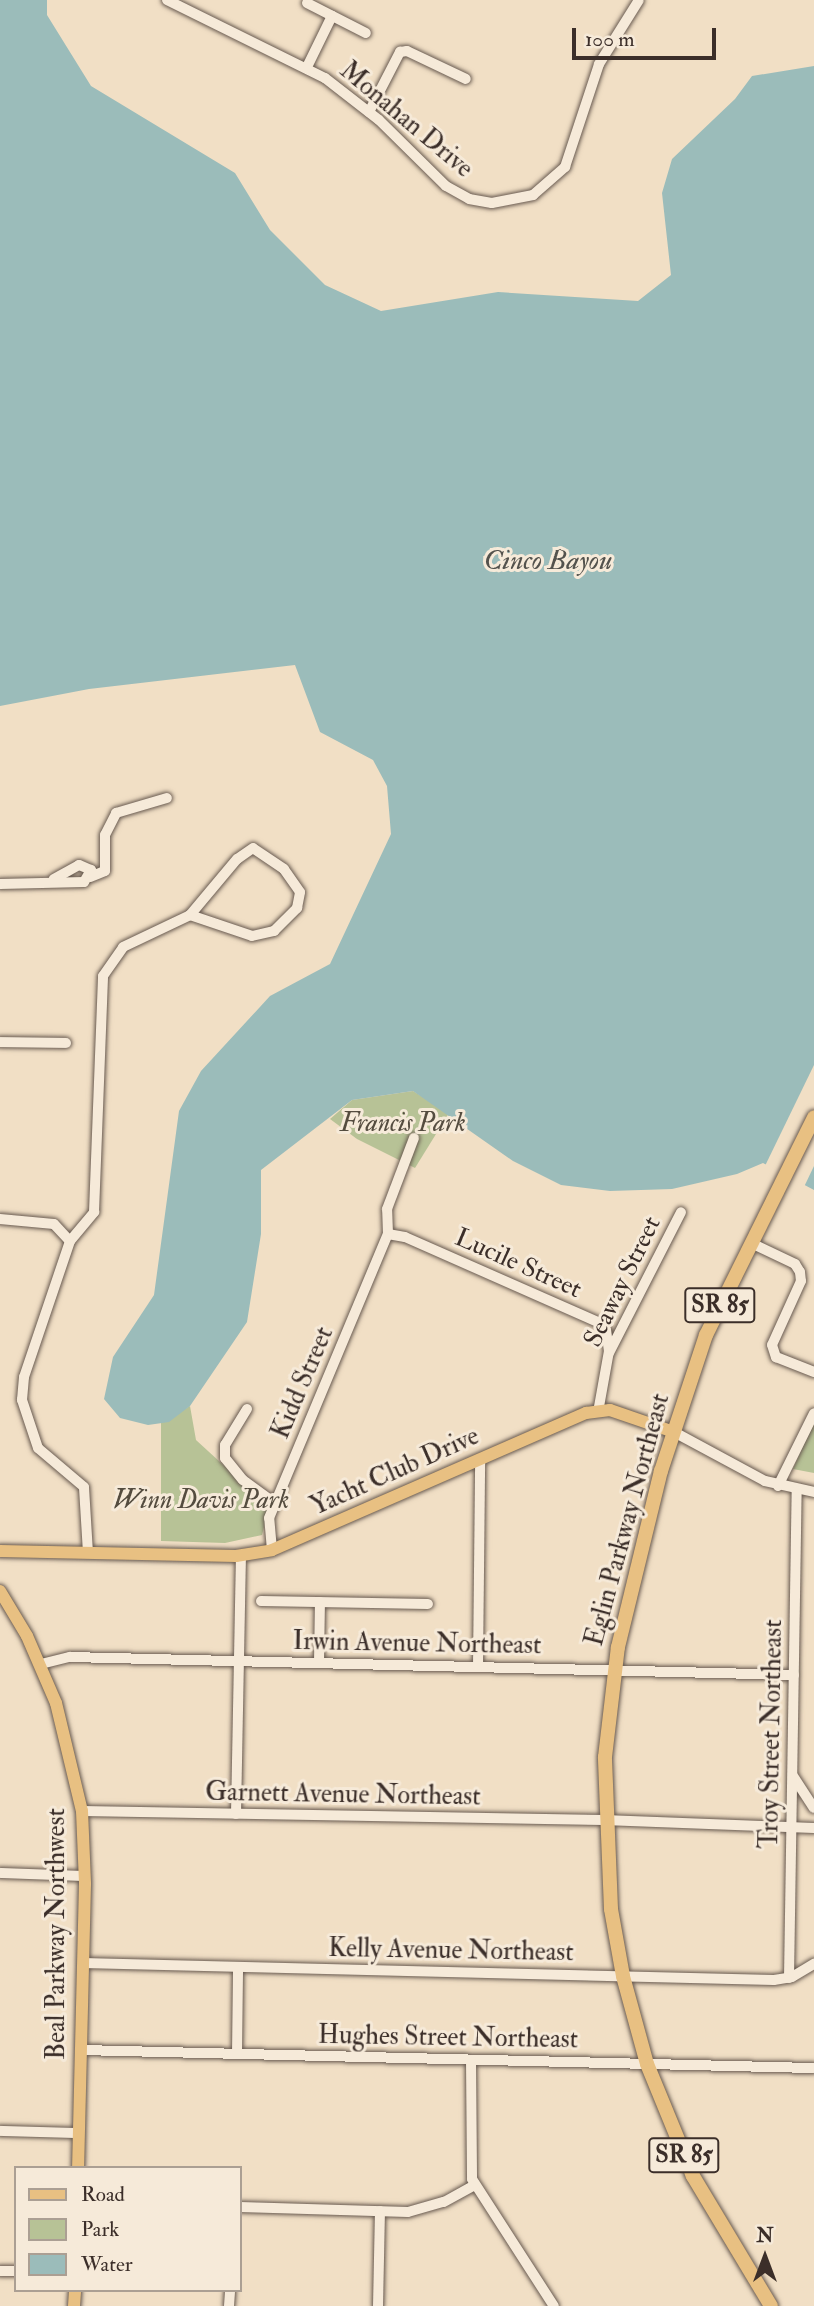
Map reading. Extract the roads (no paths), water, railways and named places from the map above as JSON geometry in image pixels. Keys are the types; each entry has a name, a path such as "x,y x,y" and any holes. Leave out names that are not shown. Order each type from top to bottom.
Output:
{"highway":[{"name":"Eglin Parkway Northeast","path":"771,2306 693,2176 647,2064 623,1976 611,1909 604,1820 614,1670 642,1543 674,1432 706,1335 814,1117"}],"main road":[{"path":"598,1412 610,1410 674,1432"},
{"name":"Yacht Club Drive","path":"0,1551 241,1555 272,1550 598,1412"},
{"name":"Beal Parkway Northwest","path":"0,1591 41,1664 66,1734 82,1811 85,1876 78,2166"}],"street":[{"name":"Monahan Drive","path":"167,0 307,67 369,112 459,194 492,203 533,195 554,180 568,161 599,64 639,0"},
{"path":"307,3 366,33"},
{"path":"307,67 332,16"},
{"path":"369,112 400,52 407,51 466,79"},
{"path":"0,884 54,879 84,882 105,872 105,835 116,813 167,798"},
{"path":"88,1553 84,1487 38,1448 22,1400 24,1377 70,1241 94,1212 103,976 123,947 190,915 237,859 253,848 284,869 300,892 292,915 261,936 190,915"},
{"path":"54,879 84,864 92,870 90,877"},
{"path":"0,1042 66,1043"},
{"name":"Kidd Street","path":"272,1550 269,1518 388,1234 387,1209 414,1138"},
{"name":"Seaway Street","path":"598,1412 608,1354 631,1318 681,1212"},
{"path":"0,1219 54,1224 70,1241"},
{"name":"Lucile Street","path":"388,1234 405,1237 598,1322 606,1330 608,1354"},
{"path":"751,1243 795,1264 800,1272 801,1281 772,1345 776,1357 814,1372"},
{"path":"247,1409 224,1451 237,1474 275,1503"},
{"path":"778,1486 814,1413"},
{"path":"674,1432 778,1486 814,1492"},
{"path":"478,1667 480,1460"},
{"name":"Troy Street Northeast","path":"789,1978 797,1490"},
{"path":"236,1814 241,1555"},
{"path":"261,1601 428,1604"},
{"path":"319,1663 320,1602"},
{"name":"Irwin Avenue Northeast","path":"41,1664 70,1657 794,1675"},
{"path":"792,1776 814,1808"},
{"name":"Garnett Avenue Northeast","path":"82,1811 604,1820 814,1828"},
{"path":"0,1873 85,1876"},
{"name":"Kelly Avenue Northeast","path":"83,1963 789,1978 814,1964"},
{"path":"237,2054 238,1967"},
{"name":"Hughes Street Northeast","path":"80,2050 814,2068"},
{"path":"471,2060 470,2171 475,2185 554,2306"},
{"path":"0,2131 79,2133"},
{"path":"242,2207 380,2211 426,2209 475,2185"},
{"path":"378,2306 380,2211"}],"water":[{"name":"Cinco Bayou","path":"0,0 47,0 47,15 91,86 235,173 270,230 325,285 381,311 498,292 638,301 671,275 662,193 672,159 735,99 752,76 814,66 814,1190 763,1163 737,1174 672,1189 610,1191 561,1185 513,1161 413,1091 352,1100 261,1170 261,1234 247,1322 190,1406 169,1422 148,1425 120,1418 104,1399 113,1357 154,1295 179,1111 201,1071 270,996 330,964 391,834 387,786 373,760 320,732 295,665 89,689 0,706"}],"park label":[{"name":"Francis Park","path":"403,1124"},
{"name":"Winn Davis Park","path":"201,1501"}]}
